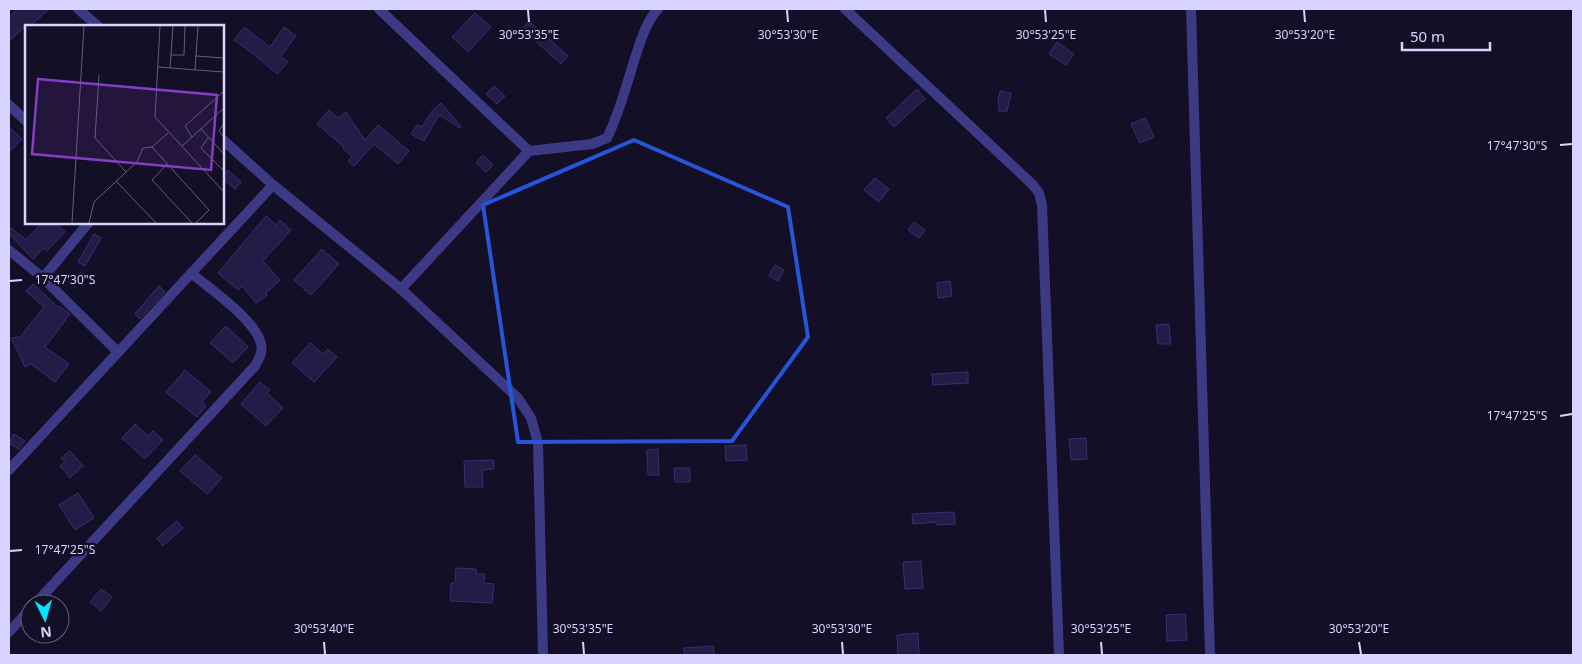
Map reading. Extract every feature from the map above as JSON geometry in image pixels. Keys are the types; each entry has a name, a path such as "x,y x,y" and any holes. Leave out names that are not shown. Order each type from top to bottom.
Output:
{"street":[{"path":"78,9 97,25"},
{"path":"401,290 528,151 592,144 607,138 615,122 640,41 652,15 658,9"},
{"path":"845,9 1026,178 1039,193 1042,205 1059,655"},
{"path":"1191,9 1210,655"},
{"path":"383,10 528,151"},
{"path":"9,105 25,120"},
{"path":"224,142 273,185 401,290 518,398 531,418 538,443 542,655"},
{"path":"9,470 273,185"},
{"path":"43,278 87,224"},
{"path":"9,250 43,278 118,352"},
{"path":"44,594 255,366 260,357 262,346 258,335 250,323 191,273"},
{"path":"9,632 20,620"}],"highlighted area":[{"path":"634,140 788,207 808,337 732,441 518,442 483,205"}],"building":[{"path":"17,9 49,9 31,25 25,25 9,41 9,17"},
{"path":"475,13 491,27 468,52 452,37"},
{"path":"529,21 568,56 561,64 522,29"},
{"path":"244,27 270,47 284,27 296,36 281,56 288,62 277,74 234,40"},
{"path":"1057,42 1074,54 1066,65 1049,54"},
{"path":"494,86 505,96 497,104 486,94"},
{"path":"917,89 925,99 894,127 886,118"},
{"path":"1000,91 1011,93 1007,111 999,111"},
{"path":"441,103 461,126 460,128 439,115 424,141 411,134 417,125 422,127 432,111"},
{"path":"329,110 338,118 346,112 365,140 378,125 409,151 398,164 374,144 354,166 348,161 352,157 344,147 317,124"},
{"path":"1145,118 1154,137 1140,143 1131,124"},
{"path":"9,127 22,139 9,152"},
{"path":"483,155 493,165 486,172 476,163"},
{"path":"228,170 241,182 235,189 224,180 224,175"},
{"path":"875,178 889,189 879,202 864,190"},
{"path":"266,216 276,225 280,220 291,230 263,261 280,280 266,293 267,295 256,303 242,286 238,290 218,273"},
{"path":"914,222 925,230 919,238 908,230"},
{"path":"40,224 57,224 65,232 47,251 44,248 33,259 9,234 9,231 11,228 26,240"},
{"path":"94,234 101,238 85,266 78,262"},
{"path":"322,249 339,264 311,295 294,280"},
{"path":"775,265 784,270 778,281 769,276"},
{"path":"950,281 952,296 938,298 937,283"},
{"path":"33,284 58,307 70,314 45,347 69,364 55,382 31,364 25,367 11,338 20,337 44,307 26,291"},
{"path":"159,286 165,292 140,319 135,314"},
{"path":"1169,324 1171,344 1158,344 1156,325"},
{"path":"226,326 248,347 233,363 210,343"},
{"path":"310,343 323,354 328,349 337,357 314,382 292,363"},
{"path":"185,370 211,392 202,402 206,406 197,417 166,392"},
{"path":"968,372 968,383 933,385 932,374"},
{"path":"260,382 270,390 267,393 283,408 266,426 241,404"},
{"path":"135,424 148,436 153,431 163,440 145,459 122,438"},
{"path":"14,434 25,441 19,449 9,443"},
{"path":"1086,438 1087,459 1071,460 1069,439"},
{"path":"746,445 747,460 726,461 725,446"},
{"path":"658,449 659,475 648,475 647,450"},
{"path":"70,451 83,466 70,478 60,466 65,462 61,458"},
{"path":"195,455 222,478 207,494 180,471"},
{"path":"494,460 494,469 482,470 483,487 465,487 464,461"},
{"path":"674,468 690,468 690,482 675,482"},
{"path":"78,493 94,518 75,530 59,505"},
{"path":"954,512 955,524 937,525 936,522 913,524 912,514"},
{"path":"177,521 183,528 163,546 157,538"},
{"path":"921,561 923,588 905,589 903,562"},
{"path":"456,568 476,569 476,574 485,574 484,583 494,584 492,603 450,601 451,583 455,583"},
{"path":"101,589 112,597 101,611 90,602"},
{"path":"1185,614 1187,640 1167,641 1166,615"},
{"path":"918,633 919,655 898,655 897,635"},
{"path":"713,646 714,655 684,655 684,648"}]}
